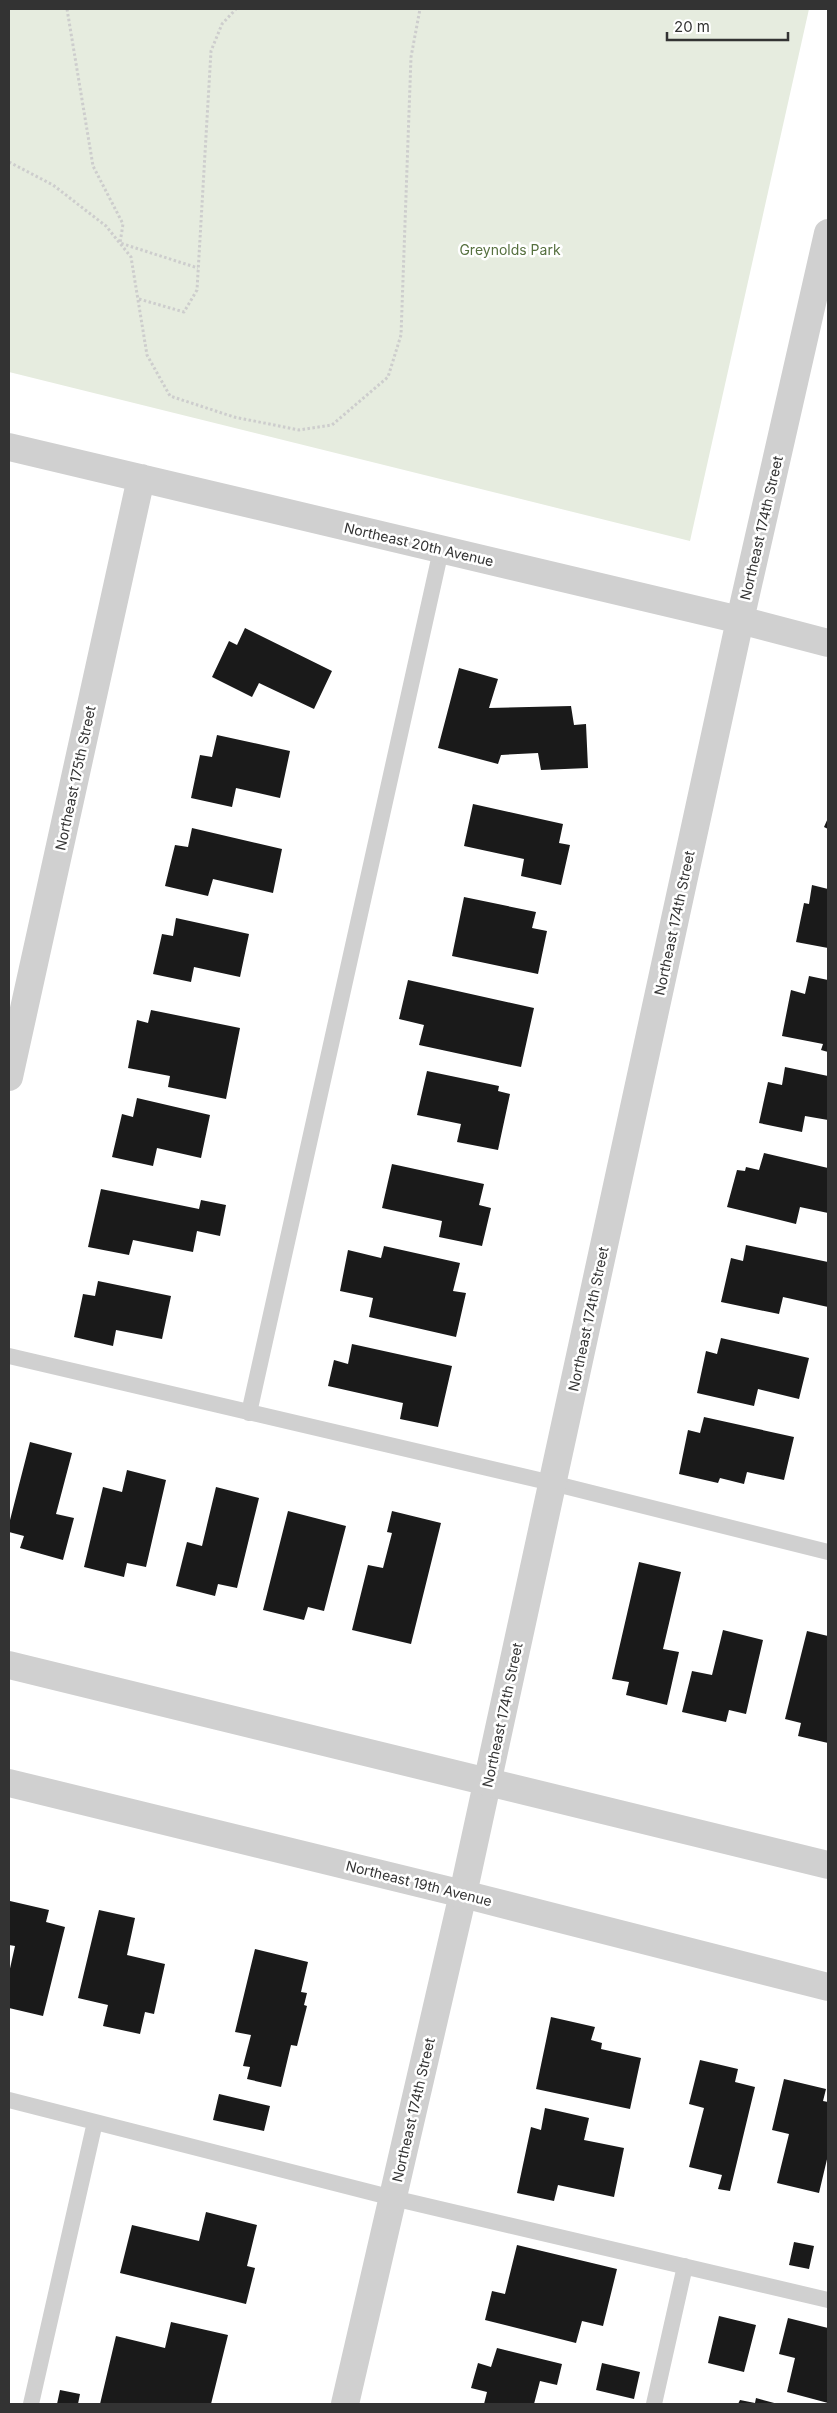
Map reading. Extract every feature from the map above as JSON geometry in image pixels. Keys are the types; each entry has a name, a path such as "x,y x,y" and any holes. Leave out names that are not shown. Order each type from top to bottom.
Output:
{"street":[{"name":"Northeast 174th Street","path":"345,2404 463,1894 740,620 828,233"},
{"name":"Northeast 20th Avenue","path":"9,447 740,620 828,644"},
{"name":"Northeast 175th Street","path":"9,1077 141,478"},
{"path":"9,1665 828,1865"},
{"name":"Northeast 19th Avenue","path":"9,1783 463,1894 828,1987"}],"lane":[{"path":"249,1413 442,550"},
{"path":"9,1356 552,1483 828,1552"},
{"path":"9,2100 393,2198 828,2300"},
{"path":"31,2404 95,2122"},
{"path":"654,2404 685,2266"}],"path":[{"path":"67,9 93,166 123,224 120,243"},
{"path":"139,299 184,312 197,290 211,51 222,24 236,9"},
{"path":"9,162 53,185 106,226 131,257 147,355 170,396 234,417 299,430 332,425 388,377 401,335 411,58 420,9"},
{"path":"120,243 198,268"}],"green space":[{"name":"Greynolds Park","path":"9,9 809,9 690,541 9,372"}],"building":[{"path":"245,628 332,671 314,709 259,683 252,697 212,677 229,641 237,645"},
{"path":"459,668 498,679 489,708 571,706 574,725 586,724 588,768 541,770 538,753 501,755 498,764 438,748"},
{"path":"217,735 290,751 280,798 236,788 232,807 191,798 200,755 212,757"},
{"path":"473,804 563,824 559,843 570,845 561,885 521,876 524,859 464,846"},
{"path":"828,818 828,829 824,827"},
{"path":"192,828 282,849 273,893 213,879 208,896 165,886 175,845 188,847"},
{"path":"812,885 828,889 828,948 796,942 804,903 809,904"},
{"path":"464,897 536,912 532,928 547,931 538,974 452,956"},
{"path":"176,918 249,934 240,977 194,967 191,982 153,974 162,934 173,936"},
{"path":"809,976 828,980 828,1052 821,1050 823,1044 782,1036 791,990 805,994"},
{"path":"408,980 534,1008 521,1067 419,1045 424,1025 399,1019"},
{"path":"151,1010 240,1028 226,1099 168,1087 170,1076 128,1068 137,1020 148,1023"},
{"path":"785,1067 828,1076 828,1120 805,1116 802,1132 759,1123 768,1082 782,1085"},
{"path":"427,1071 499,1086 498,1091 510,1094 498,1150 457,1142 461,1124 417,1115"},
{"path":"137,1098 210,1115 201,1158 157,1148 153,1166 112,1157 122,1114 133,1117"},
{"path":"764,1153 828,1168 828,1213 800,1207 796,1224 727,1207 737,1170 745,1171 746,1167 759,1170"},
{"path":"392,1164 484,1184 479,1205 491,1208 482,1246 439,1237 442,1221 382,1208"},
{"path":"101,1189 199,1209 201,1200 226,1205 220,1236 197,1231 193,1252 133,1240 129,1255 88,1247"},
{"path":"746,1245 828,1262 828,1307 783,1297 779,1314 721,1302 731,1258 743,1261"},
{"path":"384,1246 460,1263 453,1291 466,1293 456,1337 369,1317 373,1298 340,1291 348,1250 381,1258"},
{"path":"98,1281 171,1296 162,1339 116,1330 113,1346 74,1337 83,1294 95,1296"},
{"path":"721,1338 809,1358 799,1399 758,1389 754,1406 697,1393 706,1351 717,1354"},
{"path":"352,1344 452,1366 438,1427 400,1419 403,1403 328,1386 334,1360 348,1364"},
{"path":"704,1417 794,1437 784,1480 747,1472 744,1484 720,1478 718,1483 679,1474 688,1430 700,1433"},
{"path":"30,1442 72,1453 56,1514 74,1518 63,1560 20,1548 24,1536 9,1532 9,1524"},
{"path":"127,1470 166,1480 146,1567 127,1563 124,1577 84,1567 103,1487 122,1492"},
{"path":"216,1487 259,1498 237,1588 218,1584 215,1596 176,1586 187,1542 202,1546"},
{"path":"288,1511 346,1526 324,1611 308,1607 304,1620 263,1610"},
{"path":"392,1511 441,1523 411,1644 352,1630 368,1565 383,1568 392,1533 387,1532"},
{"path":"639,1562 681,1572 663,1649 679,1652 667,1705 626,1695 629,1682 612,1679"},
{"path":"723,1630 763,1640 746,1714 729,1710 726,1722 682,1712 692,1671 712,1675"},
{"path":"807,1631 828,1636 828,1743 798,1736 801,1723 785,1719"},
{"path":"10,1901 49,1910 46,1922 65,1927 43,2016 9,2008 9,1973 15,1946 9,1945"},
{"path":"99,1910 135,1918 127,1955 165,1964 154,2014 145,2012 140,2034 103,2026 108,2005 78,1998"},
{"path":"255,1949 308,1962 301,1992 307,1993 304,2005 307,2006 297,2046 291,2045 281,2087 247,2079 250,2067 243,2066 251,2035 235,2032"},
{"path":"551,2017 595,2027 591,2040 602,2043 601,2049 641,2058 630,2109 536,2089"},
{"path":"700,2060 738,2069 735,2082 755,2087 730,2191 718,2189 722,2175 689,2167 704,2108 689,2104"},
{"path":"784,2079 826,2089 823,2101 828,2102 828,2155 819,2193 777,2183 789,2134 772,2130"},
{"path":"219,2094 270,2106 264,2131 213,2120"},
{"path":"545,2108 589,2118 584,2140 624,2148 614,2197 558,2185 554,2201 517,2193 531,2127 541,2130"},
{"path":"206,2212 257,2225 247,2266 255,2268 246,2304 120,2273 132,2225 199,2241"},
{"path":"794,2242 814,2246 809,2269 789,2265"},
{"path":"517,2245 617,2269 603,2326 582,2321 576,2343 485,2320 492,2291 505,2294"},
{"path":"719,2316 756,2325 744,2372 708,2363"},
{"path":"788,2318 828,2328 828,2403 787,2392 795,2358 779,2354"},
{"path":"171,2322 228,2335 211,2404 100,2404 116,2336 165,2348"},
{"path":"497,2348 562,2364 557,2385 540,2381 534,2404 484,2404 487,2392 471,2388 478,2363 491,2367"},
{"path":"602,2363 640,2372 634,2399 596,2390"},
{"path":"60,2390 80,2394 78,2404 57,2404"},
{"path":"756,2398 778,2404 738,2404 740,2400 755,2403"}]}
